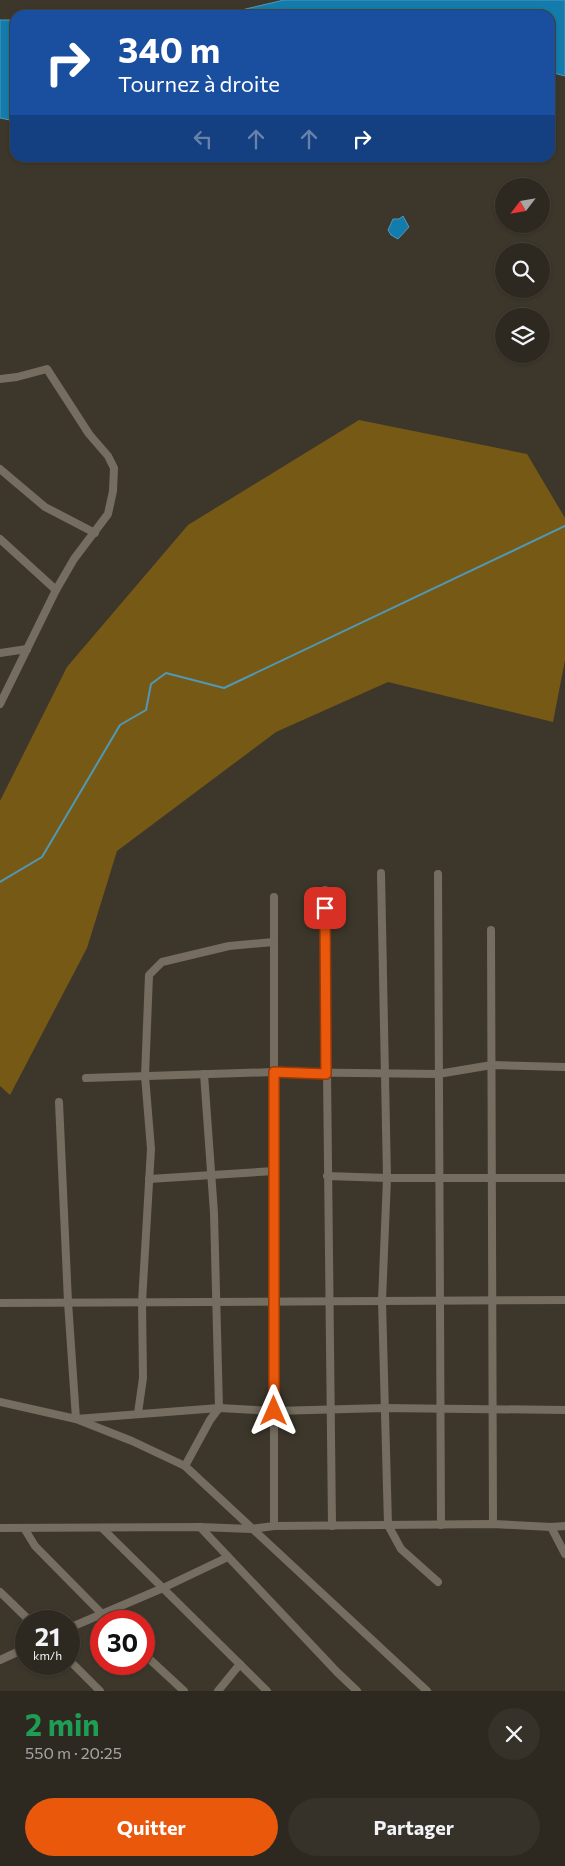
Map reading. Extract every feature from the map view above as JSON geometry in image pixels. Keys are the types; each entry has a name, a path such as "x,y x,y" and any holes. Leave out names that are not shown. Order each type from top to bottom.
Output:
{"street":[{"path":"0,379 17,377 48,369 89,434 108,456 114,468 113,491 108,514 74,559 56,590 0,704"},
{"path":"0,469 45,507 95,533"},
{"path":"0,539 56,590"},
{"path":"0,653 27,649"},
{"path":"381,873 386,1178 382,1301 388,1525 401,1549 438,1582"},
{"path":"438,874 441,1525"},
{"path":"324,890 332,1526"},
{"path":"274,897 274,1526"},
{"path":"491,930 494,1300 493,1524"},
{"path":"138,1414 144,1378 142,1302 152,1149 145,1076 149,975 162,962 229,946 274,942"},
{"path":"86,1078 274,1072 438,1074 492,1066 565,1068"},
{"path":"185,1466 210,1420 219,1408 214,1213 204,1074"},
{"path":"59,1102 68,1302 76,1419"},
{"path":"149,1179 274,1171"},
{"path":"327,1176 386,1178 565,1178"},
{"path":"0,1303 565,1300"},
{"path":"0,1402 76,1419 132,1440 185,1466 427,1691"},
{"path":"76,1419 219,1408 274,1411 384,1408 565,1410"},
{"path":"0,1528 200,1527 251,1529 274,1526 493,1524 565,1526"},
{"path":"200,1527 357,1691"},
{"path":"551,1527 565,1554"},
{"path":"24,1528 35,1546 97,1610"},
{"path":"102,1528 267,1691"},
{"path":"111,1610 163,1588 228,1557"},
{"path":"0,1592 19,1610"},
{"path":"0,1660 15,1653"},
{"path":"155,1664 184,1691"},
{"path":"218,1691 240,1664"},
{"path":"80,1671 100,1691"}],"shaded area":[{"path":"359,420 527,454 565,518 565,660 553,722 388,682 276,732 117,851 87,948 10,1095 0,1086 0,801 67,667 188,525"}],"water":[{"path":"284,0 565,0 565,76 555,73 555,10 242,10"},
{"path":"0,20 10,20 10,120 0,118"},
{"path":"403,216 409,227 398,239 391,235 388,230 393,219 399,219"}],"waterway":[{"path":"0,882 42,857 120,725 146,710 151,684 166,673 224,688 565,526"}],"route":[{"path":"274,1411 274,1072 326,1074 325,908"}]}
